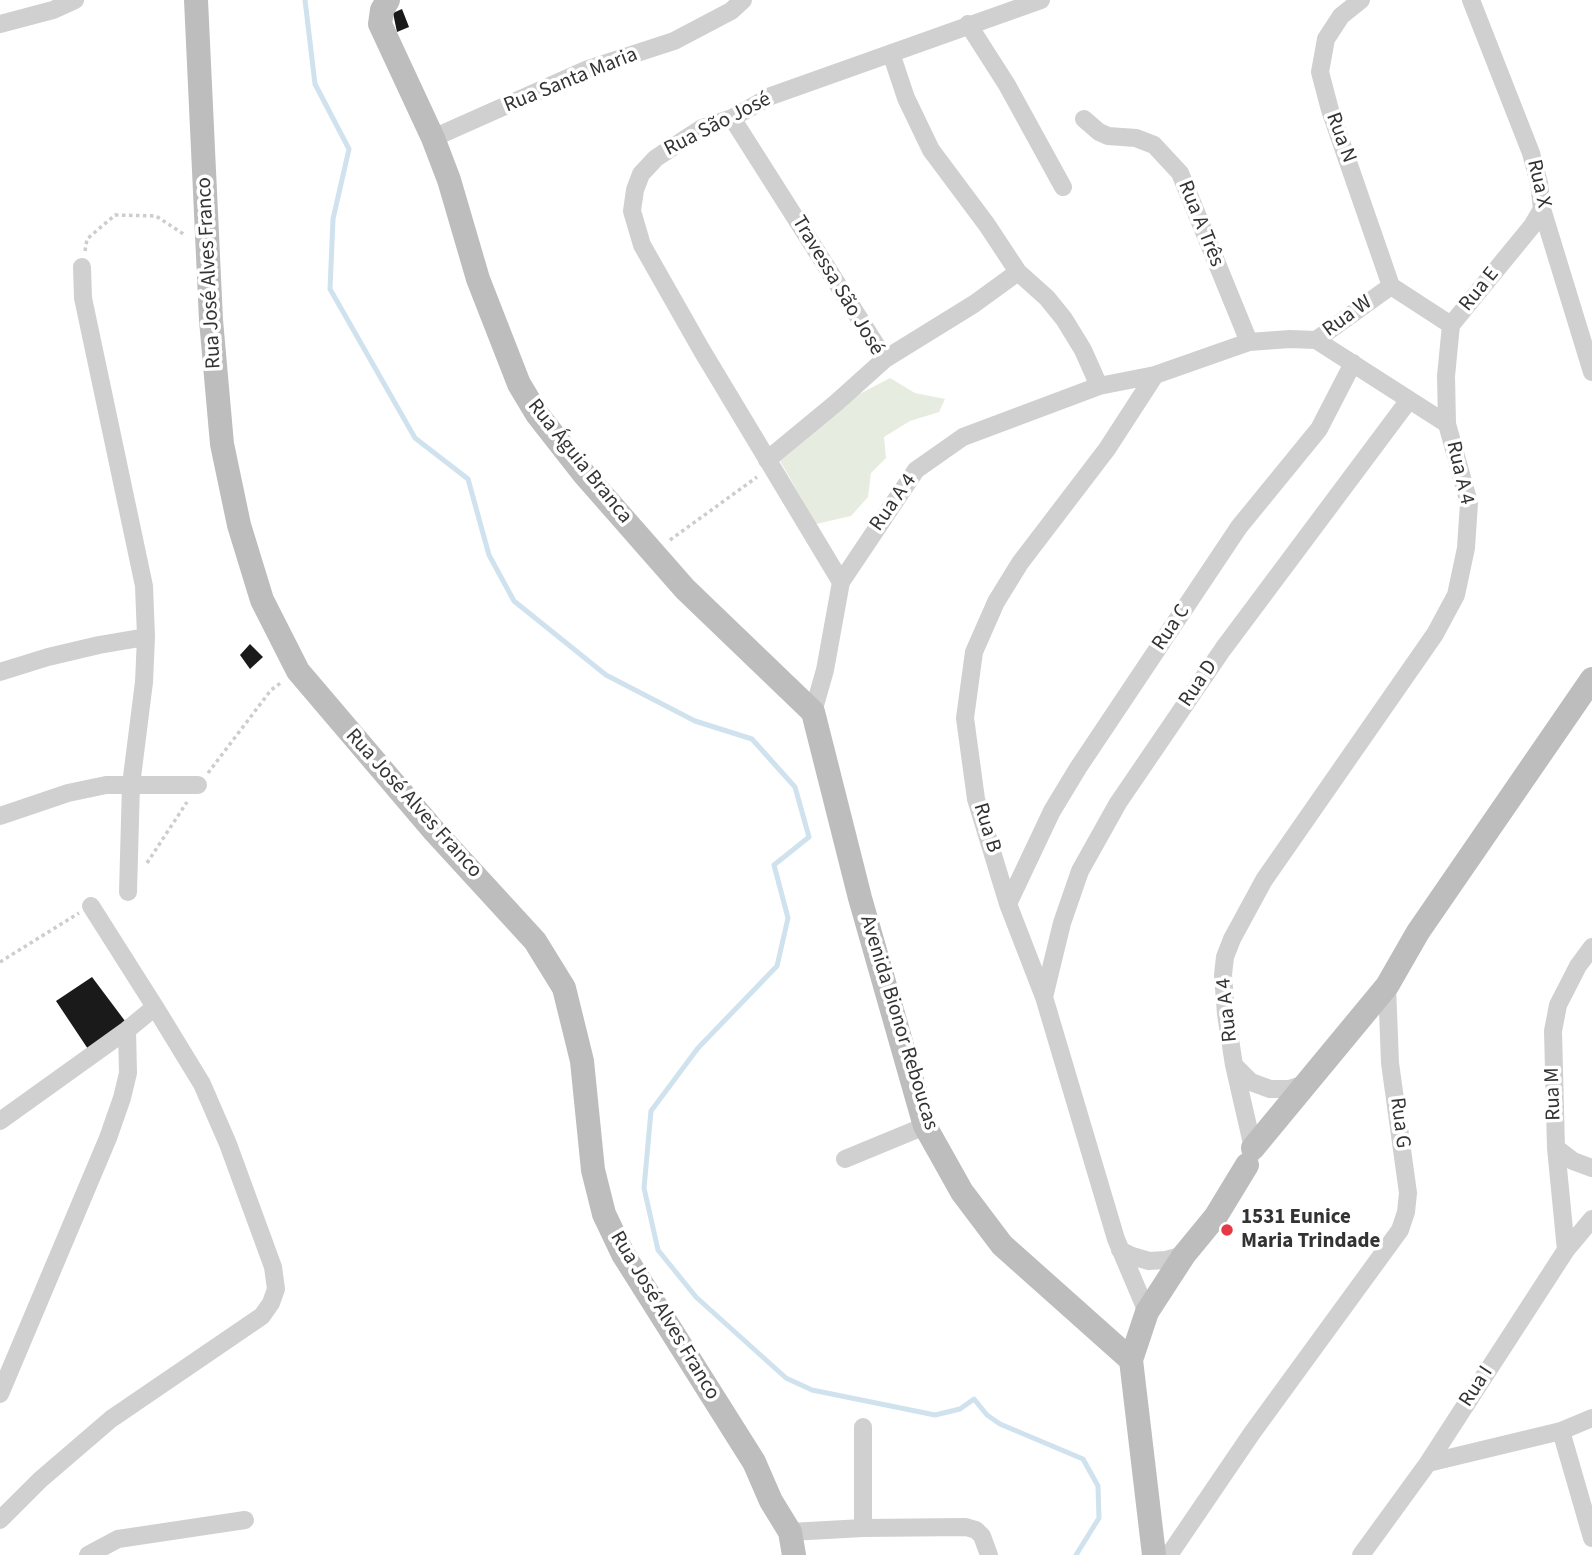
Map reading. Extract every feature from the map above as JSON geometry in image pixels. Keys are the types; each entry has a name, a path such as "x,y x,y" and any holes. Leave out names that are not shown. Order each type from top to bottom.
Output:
{"main road":[{"name":"Rua José Alves Franco","path":"196,0 211,320 222,444 239,525 262,600 298,671 360,747 535,942 564,988 582,1061 593,1170 604,1214 636,1277 754,1462 792,1543"},
{"path":"380,24 382,10 388,0"},
{"name":"Rua Águia Branca","path":"380,24 433,138 449,180 478,279 519,384 537,414 584,474 685,589 813,712"},
{"path":"1154,1555 1131,1360 1147,1312 1184,1255 1216,1216 1250,1156 1387,986 1418,932 1592,679"},
{"name":"Avenida Bionor Reboucas","path":"813,712 860,898 925,1126 962,1192 1002,1245 1131,1360"}],"street":[{"path":"0,24 53,10 75,0"},
{"name":"Rua Águia Branca","path":"372,0 380,24"},
{"name":"Rua Santa Maria","path":"433,138 588,69 674,41 731,11 743,0"},
{"name":"Rua São José","path":"841,582 642,245 632,211 635,190 641,174 656,158 702,128 732,118 771,96 1041,0"},
{"name":"Rua N","path":"1361,0 1341,16 1326,39 1320,72 1330,110 1391,286"},
{"name":"Rua X","path":"1471,0 1531,153 1542,209 1592,372"},
{"path":"968,24 1007,85 1063,187"},
{"path":"891,53 910,107 931,150 1018,272 1047,298 1065,319 1099,386"},
{"name":"Travessa São José","path":"732,118 885,359 769,463"},
{"name":"Rua A Três","path":"1084,119 1108,136 1145,140 1163,152 1180,173 1248,342"},
{"name":"Rua E","path":"1447,424 1446,376 1451,325 1532,226 1542,209"},
{"path":"82,267 83,298 144,586 146,637 140,728 131,785 128,892"},
{"path":"885,359 974,304 1018,272"},
{"name":"Rua W","path":"1316,340 1391,286 1451,325"},
{"name":"Rua A 4","path":"841,582 916,470 963,438 1099,386 1155,376 1248,342 1290,338 1316,340 1447,424 1469,503 1466,548 1456,595 1435,634 1264,880 1231,939 1225,957 1223,975 1226,1014 1250,1156"},
{"name":"Rua C","path":"1008,904 1052,811 1078,768 1239,527 1319,429 1353,363"},
{"name":"Rua B","path":"1147,1312 1120,1250 1044,997 1008,904 976,799 965,718 974,652 996,602 1020,563 1107,449 1155,376"},
{"name":"Rua D","path":"1044,997 1062,923 1080,871 1118,803 1223,649 1409,400"},
{"path":"813,712 823,679 841,582"},
{"path":"0,673 86,648 146,637"},
{"path":"0,816 68,793 106,785 198,785"},
{"path":"0,1520 40,1480 111,1419 261,1316 271,1303 276,1289 273,1267 228,1144 201,1084 91,906"},
{"name":"Rua M","path":"1566,1250 1556,1148 1553,1031 1558,1004 1578,966 1592,947"},
{"name":"Rua G","path":"1169,1555 1260,1423 1400,1230 1408,1193 1390,1063 1387,986"},
{"path":"0,1121 155,1007"},
{"path":"0,1394 108,1138 122,1098 128,1073 127,1030"},
{"path":"1234,1065 1251,1082 1270,1089 1289,1089 1308,1083"},
{"path":"845,1159 925,1126"},
{"path":"1556,1148 1573,1161 1592,1168"},
{"name":"Rua I","path":"1361,1555 1428,1463 1566,1250 1592,1219"},
{"path":"1120,1250 1149,1261 1184,1255"},
{"path":"1428,1463 1561,1432 1592,1418"},
{"path":"863,1427 863,1528"},
{"path":"1561,1432 1592,1538"},
{"path":"88,1555 118,1539 244,1520"},
{"path":"792,1543 863,1528 966,1527 976,1530 982,1536 989,1555"}],"path":[{"path":"82,267 87,239 115,215 156,216 189,237 207,235"},
{"path":"654,552 769,463"},
{"path":"128,892 198,785 271,690 298,671"},
{"path":"0,962 91,906"}],"shaded area":[{"path":"890,378 915,393 945,399 939,412 910,421 884,437 886,458 871,473 868,497 851,516 816,524 779,459 854,397"}],"building":[{"path":"402,9 409,27 397,32 393,13"},
{"path":"250,644 263,657 250,669 240,655"},
{"path":"92,977 128,1025 88,1049 56,1001"}],"waterway":[{"path":"305,0 315,84 349,149 333,219 330,289 415,438 468,479 489,555 514,601 606,675 695,721 752,739 795,787 809,837 774,865 788,918 777,966 698,1048 651,1111 644,1188 658,1250 696,1297 786,1378 812,1390 935,1415 960,1409 974,1399 987,1415 1000,1424 1083,1459 1098,1486 1099,1518 1076,1555"}],"place":[{"name":"1531 Eunice Maria Trindade","path":"1227,1230"}]}
